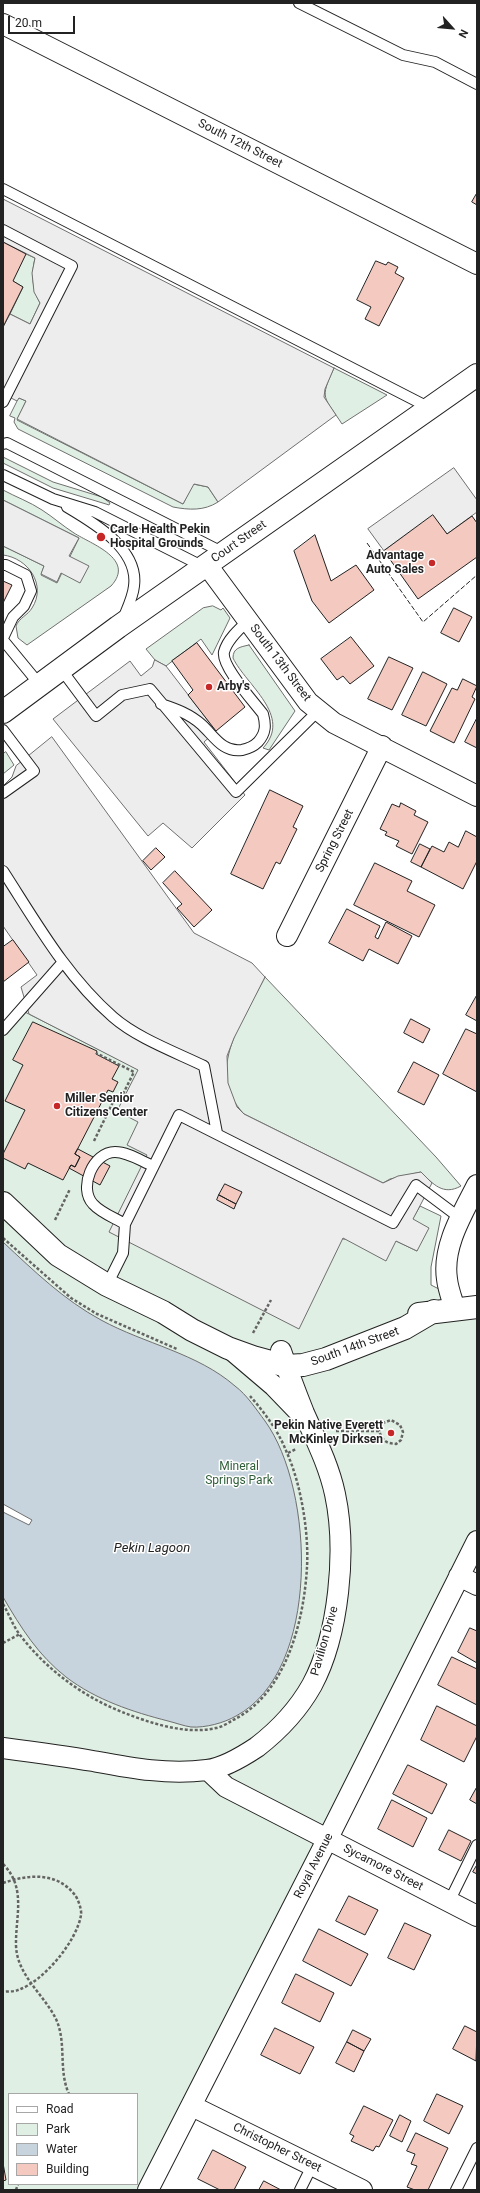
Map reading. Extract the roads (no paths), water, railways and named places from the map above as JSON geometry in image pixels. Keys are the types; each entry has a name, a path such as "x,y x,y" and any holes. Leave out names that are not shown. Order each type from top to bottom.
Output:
{"main road":[{"name":"Court Street","path":"3,712 121,625 477,375"},
{"name":"South 14th Street","path":"3,1203 58,1255 107,1285 163,1312 192,1330 228,1348 252,1357 283,1358"},
{"name":"South 14th Street","path":"163,1312 195,1321 283,1358 304,1365 326,1359 405,1328 444,1310 477,1307"}],"street":[{"name":"South 12th Street","path":"3,24 477,264"},
{"name":"South 13th Street","path":"211,562 248,621 308,702 318,711 334,722 477,796"},
{"name":"Spring Street","path":"287,936 382,746"},
{"path":"444,1310 447,1279 447,1258 460,1218 477,1185"},
{"name":"Pavilion Drive","path":"228,1348 282,1394 310,1425"},
{"name":"Pavilion Drive","path":"3,1748 145,1771 169,1773 208,1770 235,1760 277,1732 301,1702 320,1668 332,1626 337,1596 341,1543 335,1495 328,1470 283,1358"},
{"name":"Royal Avenue","path":"148,2190 327,1840 468,1581 477,1541"},
{"name":"Sycamore Street","path":"208,1770 226,1787 477,1916"},
{"name":"Christopher Street","path":"192,2106 362,2190"}],"lane":[{"path":"299,3 402,55 435,62 477,84"},
{"path":"3,189 430,408"},
{"path":"3,230 72,266 3,402"},
{"path":"3,444 7,443 211,562"},
{"path":"3,476 53,500 81,516 122,548 132,566 135,586 121,625"},
{"path":"53,500 95,512 211,562"},
{"path":"3,566 6,565 26,575 31,591 24,606 13,617 3,639 40,685"},
{"path":"161,704 183,711 202,725 225,747 235,751 246,749 257,743 264,733 265,723 263,714 225,664 224,653 231,640 248,621"},
{"path":"61,669 96,716 122,695 150,689 236,792 318,711"},
{"path":"3,730 34,771 3,793"},
{"path":"3,871 62,963 113,1017 146,1038 204,1066 216,1133"},
{"path":"3,1030 62,963"},
{"path":"107,1285 123,1253 124,1224 179,1115 392,1222 416,1185 460,1218"},
{"path":"124,1224 93,1204 88,1194 88,1178 92,1166 104,1155 114,1152 125,1153 153,1166"},
{"path":"449,1902 477,1844"},
{"path":"456,2190 477,2148"},
{"path":"300,2190 312,2166"}],"water":[{"name":"Pekin Lagoon","path":"3,1242 26,1264 62,1294 87,1312 118,1328 188,1357 220,1375 251,1402 265,1421 282,1452 294,1490 300,1533 301,1578 296,1621 283,1661 264,1693 231,1719 208,1726 188,1727 128,1709 102,1699 66,1677 47,1660 23,1630 3,1597"}],"place":[{"name":"Carle Health Pekin Hospital Grounds","path":"101,537"},
{"name":"Advantage Auto Sales","path":"432,563"},
{"name":"Arby's","path":"209,687"},
{"name":"Miller Senior Citizens Center","path":"57,1106"},
{"name":"Pekin Native Everett McKinley Dirksen","path":"391,1433"}],"park label":[{"name":"Mineral Springs Park","path":"239,1474"}]}
